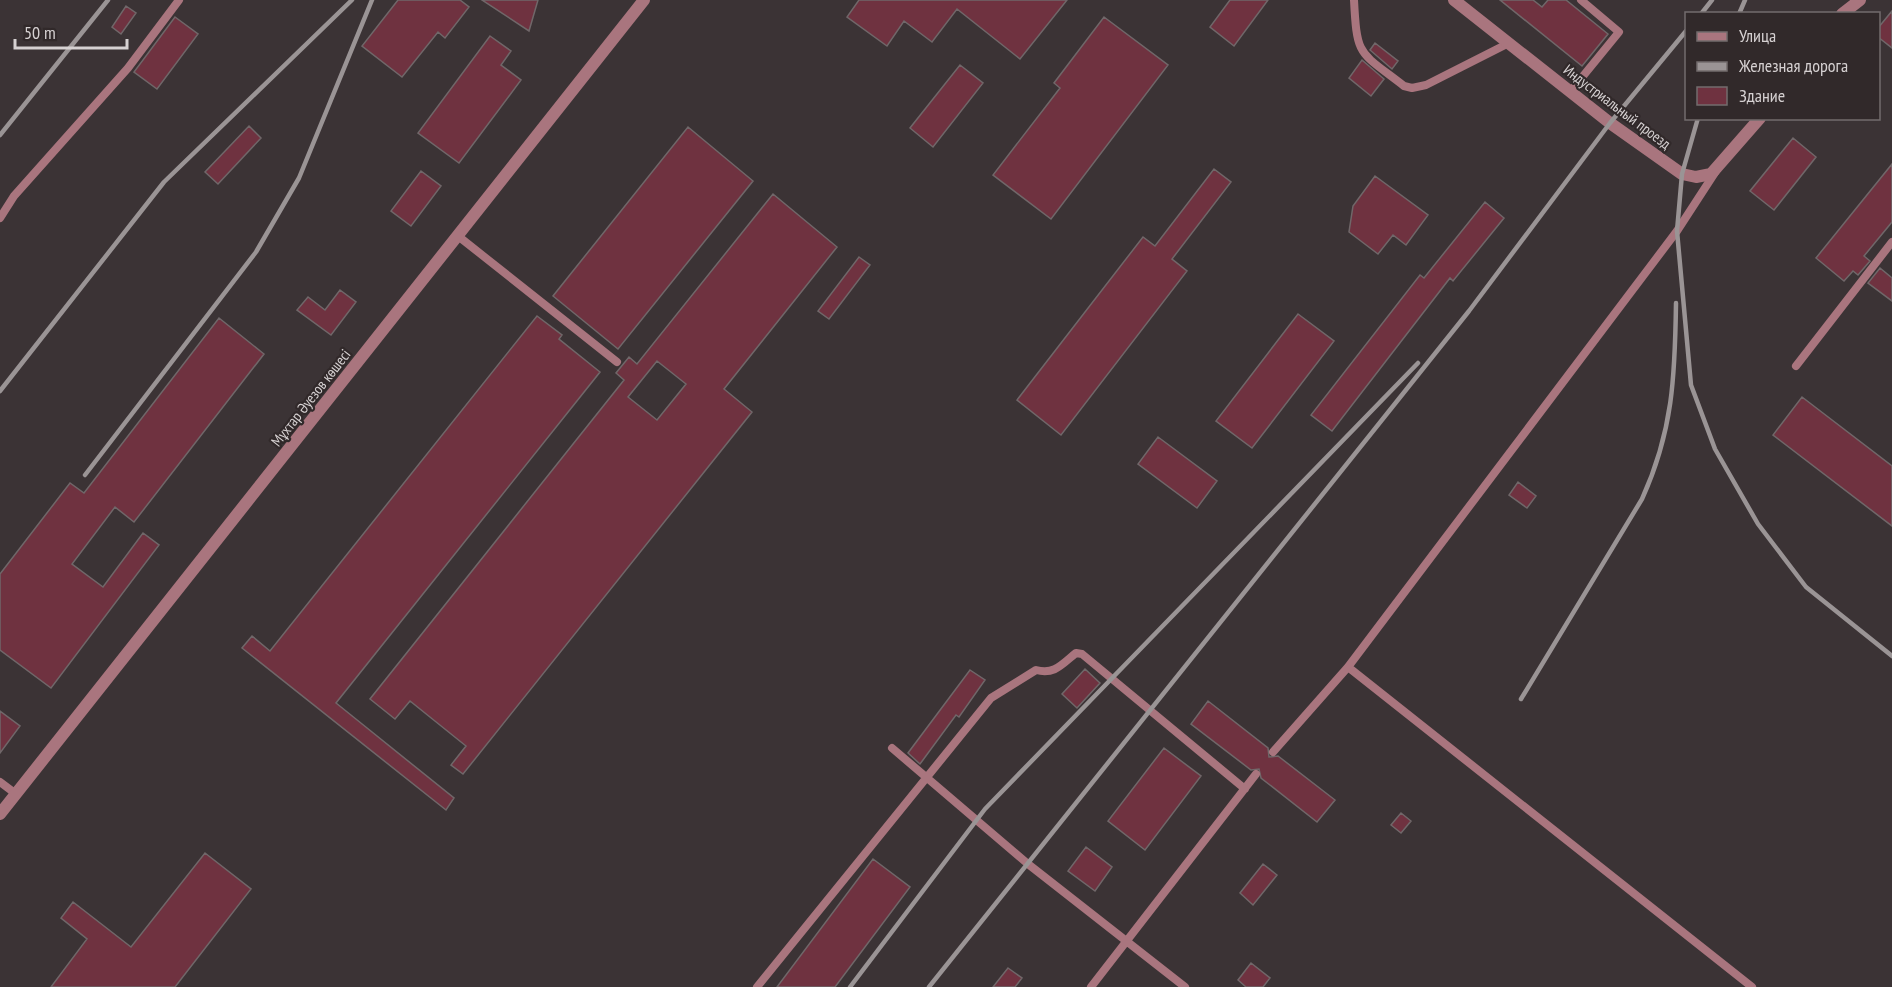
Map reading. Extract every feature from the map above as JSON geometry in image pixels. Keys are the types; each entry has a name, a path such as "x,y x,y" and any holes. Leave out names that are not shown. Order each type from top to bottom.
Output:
{"street":[{"name":"Мұхтар Әуезов көшесі","path":"0,814 644,0"},
{"name":"Индустриальный проезд","path":"1454,0 1570,92 1682,174 1701,177 1716,171"},
{"path":"1845,12 1860,0"},
{"path":"1716,171 1758,120"}],"lane":[{"path":"0,218 14,196 128,68 179,0"},
{"path":"1354,0 1356,39 1362,53 1404,86 1412,88 1426,85 1509,43"},
{"path":"1570,92 1619,32 1581,0"},
{"path":"1273,752 1348,667 1677,231 1716,171"},
{"path":"458,236 617,362"},
{"path":"1796,366 1892,243"},
{"path":"757,987 991,698 1036,670 1048,673 1055,670 1076,652 1082,654 1245,789"},
{"path":"1348,667 1752,987"},
{"path":"892,748 1028,864 1185,987"},
{"path":"1091,987 1256,774"},
{"path":"0,782 16,794"}],"building":[{"path":"398,0 460,0 469,7 445,38 438,32 402,77 362,46"},
{"path":"482,0 538,0 529,31"},
{"path":"859,0 1067,0 1020,59 957,9 932,42 904,21 887,46 847,17"},
{"path":"1230,0 1268,0 1234,46 1210,27"},
{"path":"1500,0 1533,0 1542,7 1548,0 1566,0 1608,34 1582,66"},
{"path":"126,6 136,13 121,34 112,27"},
{"path":"1892,11 1892,48 1880,39 1880,26"},
{"path":"175,17 198,34 157,89 134,72"},
{"path":"1104,17 1168,65 1051,219 993,175 1060,88 1054,83"},
{"path":"490,36 511,51 501,65 521,80 459,163 418,133"},
{"path":"1375,43 1398,61 1392,69 1370,50"},
{"path":"1362,60 1384,79 1371,96 1349,78"},
{"path":"960,65 983,83 933,147 910,128"},
{"path":"249,126 261,138 218,184 205,172"},
{"path":"688,127 753,181 618,349 553,296"},
{"path":"1793,138 1816,157 1774,210 1750,191"},
{"path":"1892,164 1892,222 1864,256 1870,261 1858,275 1853,271 1844,281 1816,258"},
{"path":"1214,169 1231,182 1172,259 1187,271 1061,435 1017,400 1143,237 1155,246"},
{"path":"421,171 441,186 411,226 391,211"},
{"path":"1375,176 1428,215 1406,245 1393,235 1378,254 1349,232 1353,206"},
{"path":"773,194 837,247 724,389 752,412 463,774 451,765 466,746 410,701 395,719 370,699 624,380 616,373 629,357 637,364","holes":["657,361 686,384 657,420 628,397"]},
{"path":"1485,202 1504,218 1453,281 1450,278 1332,431 1311,415 1420,275 1424,278"},
{"path":"859,257 870,265 829,319 818,311"},
{"path":"1880,268 1892,278 1892,301 1868,283"},
{"path":"340,290 356,302 331,335 297,310 308,297 325,310"},
{"path":"1298,314 1334,341 1252,448 1216,421"},
{"path":"537,316 562,335 559,339 600,372 336,703 454,798 446,810 242,648 252,636 270,651"},
{"path":"219,318 264,354 134,522 115,507 72,564 103,587 143,533 159,545 51,688 0,650 0,574 70,483 84,493"},
{"path":"1802,397 1892,466 1892,526 1773,435"},
{"path":"1158,437 1217,481 1197,508 1138,464"},
{"path":"1518,482 1536,496 1527,508 1509,495"},
{"path":"1085,669 1100,683 1077,708 1062,694"},
{"path":"970,670 985,680 959,717 956,715 920,764 908,753"},
{"path":"1208,701 1268,748 1269,757 1278,756 1335,800 1317,822 1261,778 1259,769 1251,770 1191,724"},
{"path":"0,711 20,726 0,753"},
{"path":"1164,748 1201,776 1145,850 1108,821"},
{"path":"1401,813 1411,821 1401,833 1391,825"},
{"path":"1086,847 1112,867 1095,891 1068,871"},
{"path":"205,853 251,889 175,987 51,987 87,939 61,918 73,902 131,947"},
{"path":"873,859 910,887 835,987 777,987"},
{"path":"1263,864 1277,875 1253,905 1240,893"},
{"path":"1251,963 1270,978 1263,987 1246,987 1238,980"},
{"path":"1008,968 1022,978 1015,987 993,987"}],"railway":[{"path":"0,135 108,0"},
{"path":"0,391 164,182 352,0"},
{"path":"85,475 256,252 299,178 372,0"},
{"path":"1703,12 1712,0"},
{"path":"1740,12 1745,0"},
{"path":"929,987 1469,311 1610,123 1685,32"},
{"path":"1697,120 1682,174 1677,231 1691,385 1715,449 1758,524 1806,587 1892,656"},
{"path":"1521,699 1642,499 1652,474 1660,450 1670,403 1675,355 1676,303"},
{"path":"850,987 985,809 1418,363"}]}
